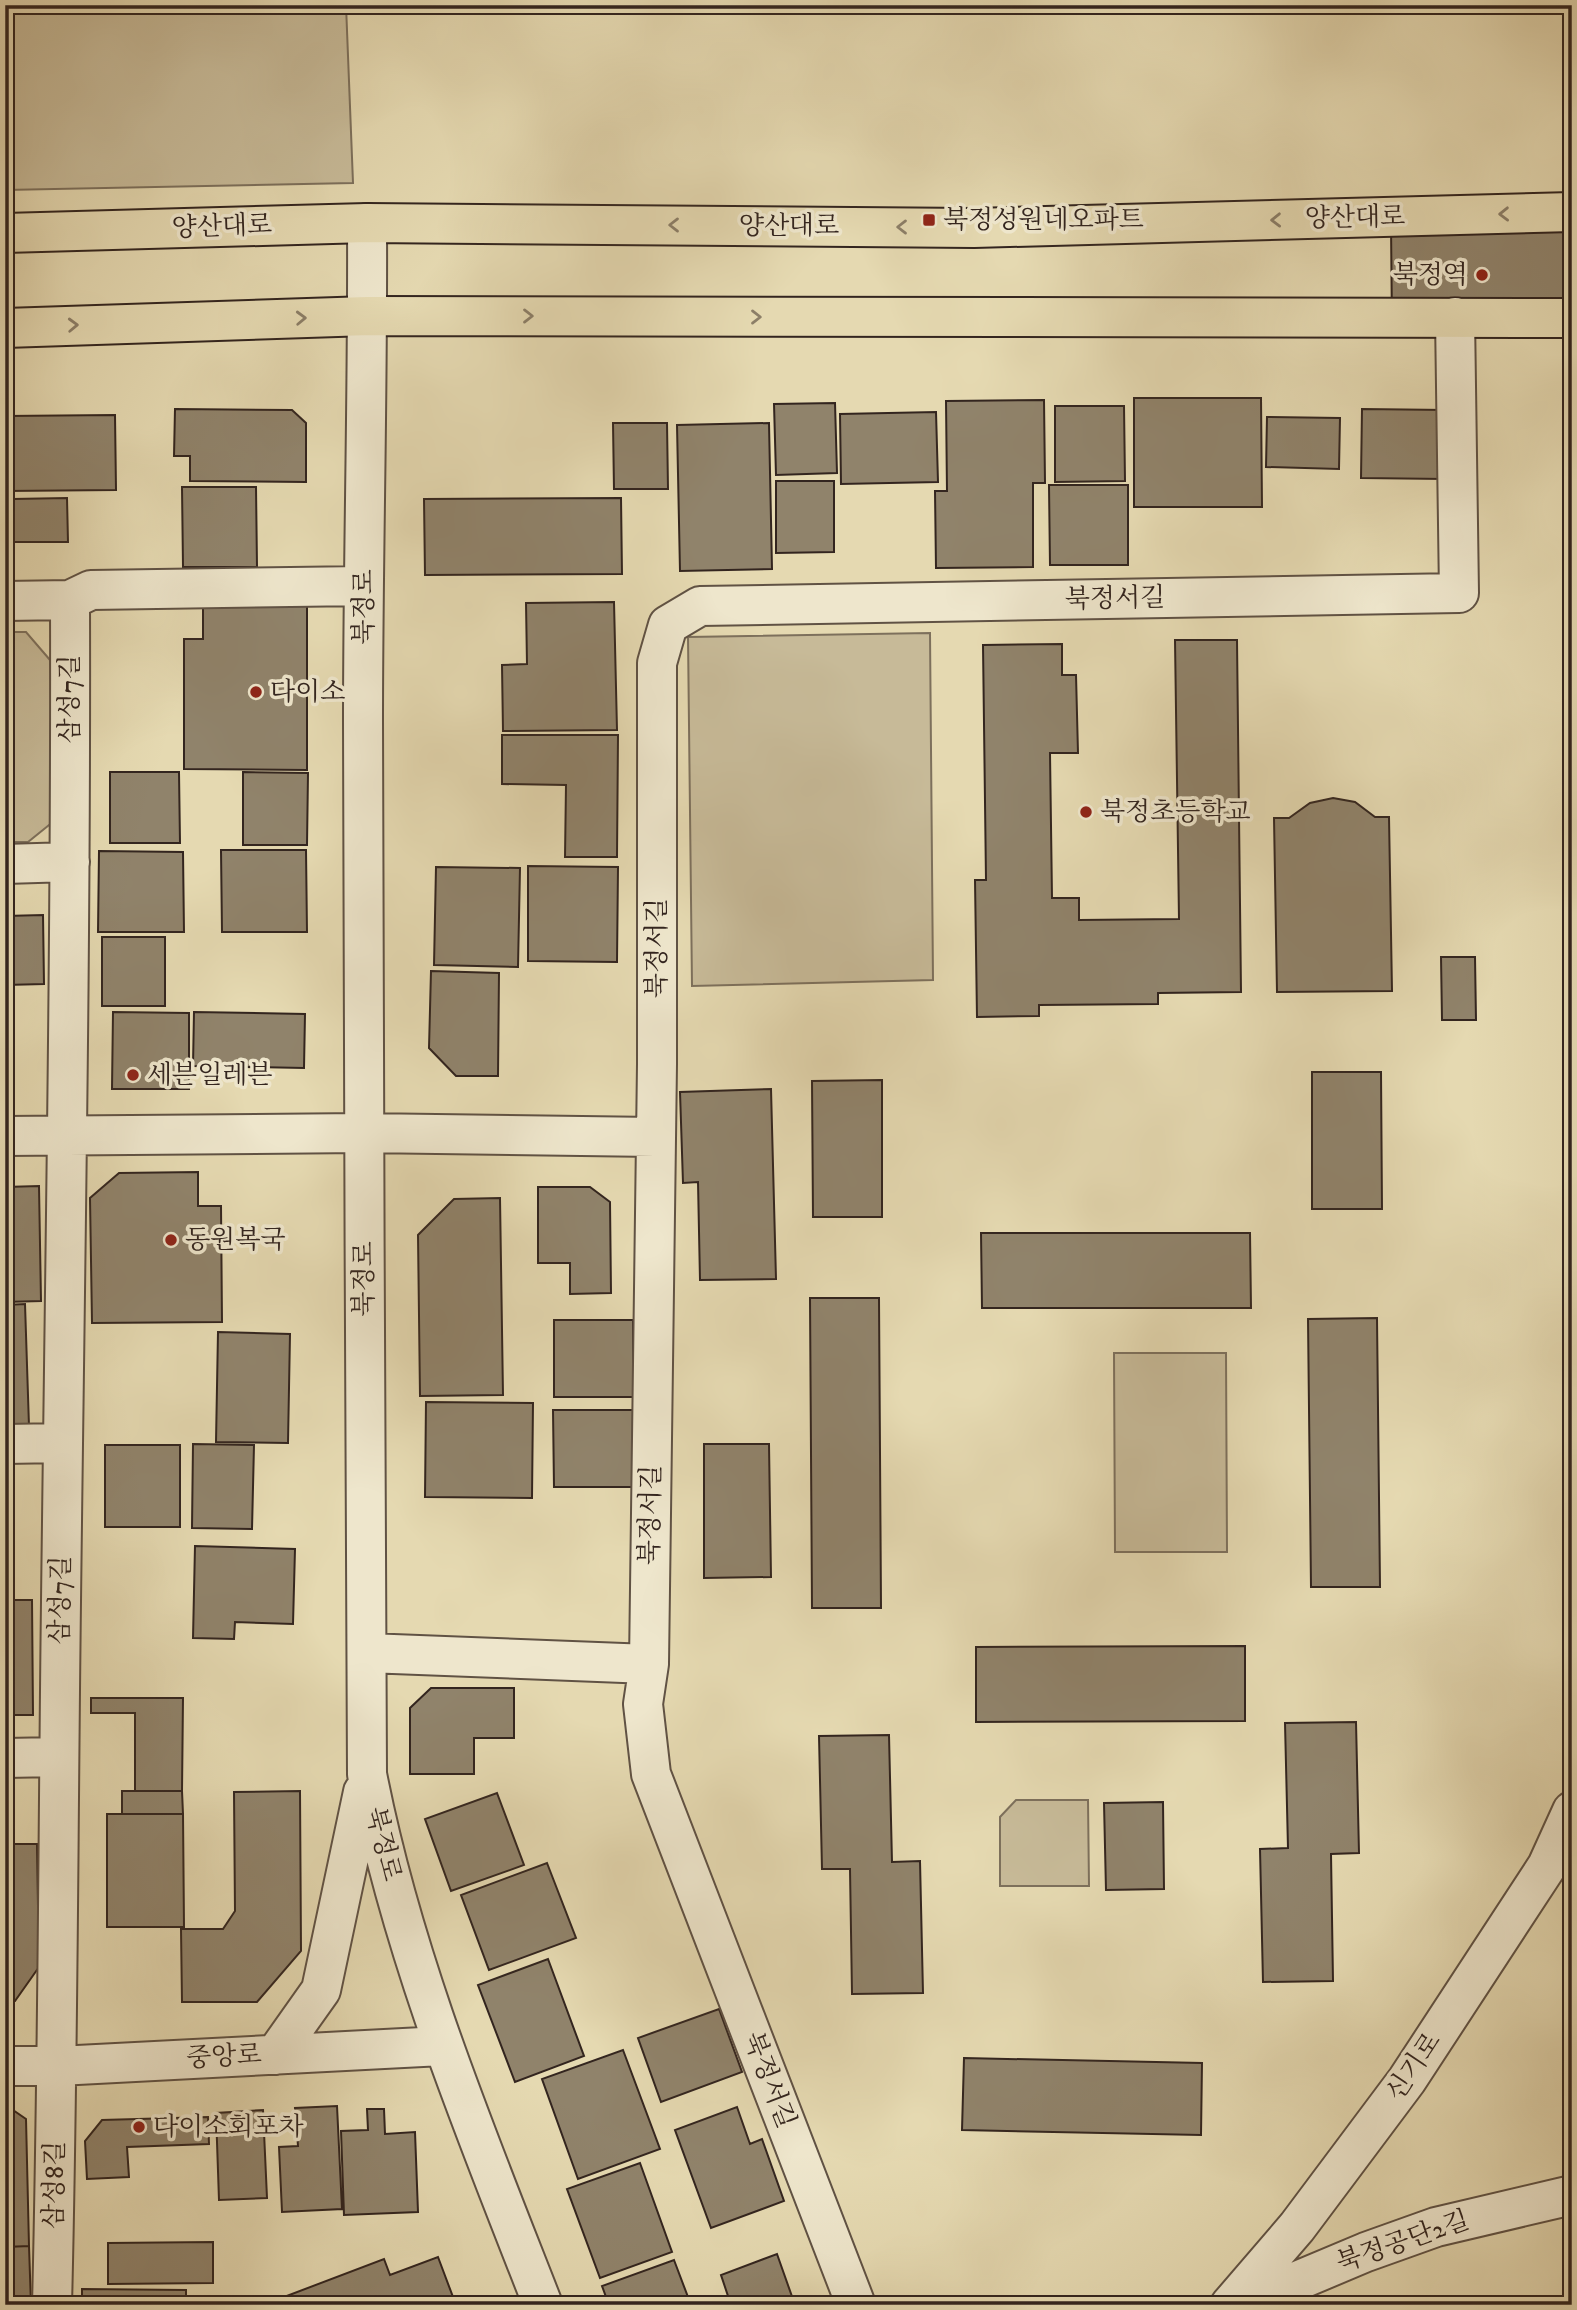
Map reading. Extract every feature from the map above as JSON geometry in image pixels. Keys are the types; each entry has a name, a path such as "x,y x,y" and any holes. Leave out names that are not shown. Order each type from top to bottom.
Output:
{"main road":[{"name":"양산대로","path":"5,233 367,223 974,228 1572,212"},
{"path":"5,328 368,316 1572,318"}],"street":[{"name":"북정로","path":"367,223 363,586 367,1774 380,1843 442,2046 543,2305"},
{"name":"북정서길","path":"856,2305 651,1774 643,1704 649,1664 657,663 668,625 700,606 1459,593 1455,317"},
{"path":"5,601 70,600 91,590 363,586"},
{"name":"삼성7길","path":"58,2066 70,862 70,600"},
{"path":"5,864 70,862"},
{"path":"5,1136 363,1132 655,1137"},
{"path":"5,1444 63,1443"},
{"path":"367,1653 649,1664"},
{"path":"5,1758 59,1757"},
{"path":"275,2055 321,1990 367,1774"},
{"name":"신기로","path":"1230,2305 1297,2227 1407,2080 1547,1866 1572,1811"},
{"name":"중앙로","path":"5,2066 58,2066 442,2046"},
{"name":"삼성8길","path":"52,2305 58,2066"},
{"name":"북정공단2길","path":"1240,2305 1366,2252 1436,2227 1572,2195"}],"shaded area":[{"path":"5,5 346,5 353,183 5,190"},
{"path":"5,632 26,632 50,660 54,821 28,842 5,842"},
{"path":"930,633 933,980 692,986 688,637"},
{"path":"1114,1353 1226,1353 1227,1552 1115,1552"},
{"path":"1016,1800 1088,1800 1089,1886 1000,1886 1000,1817"}],"building":[{"name":"북정역","path":"1572,223 1572,325 1392,326 1391,225"},
{"path":"1134,398 1261,398 1262,507 1134,507"},
{"path":"1044,400 1045,483 1033,483 1033,567 936,568 935,491 947,491 946,401"},
{"path":"835,403 837,473 776,475 774,404"},
{"path":"1055,406 1124,406 1125,481 1055,482"},
{"path":"175,409 292,410 306,423 306,482 190,481 190,456 174,456"},
{"path":"1362,409 1446,410 1445,479 1361,478"},
{"path":"936,412 938,482 841,484 840,414"},
{"path":"115,415 116,490 5,491 5,416"},
{"path":"1267,417 1340,418 1339,469 1266,467"},
{"path":"613,423 667,423 668,489 614,489"},
{"path":"769,423 772,569 680,571 677,425"},
{"path":"776,481 834,481 834,552 776,553"},
{"path":"1049,485 1128,485 1128,565 1050,565"},
{"path":"182,487 256,487 257,567 183,567"},
{"path":"5,496 8,496 9,578 5,578"},
{"path":"67,498 68,542 14,542 13,499"},
{"path":"621,498 622,574 425,575 424,499"},
{"path":"203,599 307,600 307,770 184,769 184,639 203,639"},
{"path":"614,602 617,730 503,731 502,665 527,664 526,603"},
{"path":"1175,640 1237,640 1241,992 1158,993 1158,1004 1039,1005 1039,1016 977,1017 975,880 986,880 983,645 1062,644 1062,675 1076,675 1078,753 1050,753 1052,898 1079,898 1079,920 1179,919"},
{"path":"502,735 618,735 617,857 565,857 566,785 502,784"},
{"path":"110,772 179,772 180,843 110,843"},
{"path":"243,772 308,773 307,845 243,845"},
{"path":"1333,798 1355,802 1375,817 1389,817 1392,991 1277,992 1274,818 1289,818 1310,803"},
{"path":"221,850 306,850 307,932 222,932"},
{"path":"99,851 183,852 184,932 98,932"},
{"path":"528,866 618,867 617,962 528,961"},
{"path":"436,867 520,868 518,967 434,965"},
{"path":"43,915 44,984 5,985 5,916"},
{"path":"102,937 165,937 165,1006 102,1006"},
{"path":"1441,957 1475,957 1476,1020 1442,1020"},
{"path":"431,971 499,973 498,1076 456,1076 429,1048"},
{"path":"113,1012 189,1013 189,1089 112,1089"},
{"path":"194,1012 305,1014 304,1068 193,1066"},
{"path":"1312,1072 1381,1072 1382,1209 1312,1209"},
{"path":"882,1080 882,1217 813,1217 812,1081"},
{"path":"771,1089 776,1279 700,1280 698,1182 683,1183 680,1092"},
{"path":"198,1172 198,1206 221,1206 222,1322 92,1323 90,1198 119,1173"},
{"path":"39,1186 41,1301 5,1302 5,1187"},
{"path":"538,1187 590,1187 610,1202 611,1293 570,1294 570,1263 538,1263"},
{"path":"500,1198 503,1395 420,1396 418,1235 454,1199"},
{"path":"981,1233 1250,1233 1251,1308 982,1308"},
{"path":"810,1298 879,1298 881,1608 812,1608"},
{"path":"25,1304 29,1426 5,1427 5,1305"},
{"path":"1377,1318 1380,1587 1311,1587 1308,1319"},
{"path":"554,1320 633,1320 633,1397 554,1397"},
{"path":"218,1332 290,1334 288,1443 216,1442"},
{"path":"426,1402 533,1403 532,1498 425,1497"},
{"path":"553,1410 633,1410 632,1487 554,1487"},
{"path":"193,1444 254,1445 252,1529 192,1528"},
{"path":"704,1444 769,1444 771,1577 704,1578"},
{"path":"105,1445 180,1445 180,1527 105,1527"},
{"path":"195,1546 295,1549 293,1624 235,1622 234,1639 193,1638"},
{"path":"5,1600 32,1600 33,1715 5,1715"},
{"path":"1245,1646 1245,1721 976,1722 976,1647"},
{"path":"431,1688 514,1688 514,1738 474,1738 474,1774 410,1774 410,1708"},
{"path":"91,1698 183,1698 182,1791 135,1791 135,1713 91,1713"},
{"path":"1356,1722 1359,1853 1331,1854 1333,1981 1263,1982 1260,1849 1288,1848 1285,1723"},
{"path":"889,1735 892,1862 920,1861 923,1993 852,1994 850,1869 822,1869 819,1736"},
{"path":"122,1791 182,1791 183,1814 122,1814"},
{"path":"300,1791 301,1951 257,2002 182,2002 181,1929 223,1929 235,1911 234,1792"},
{"path":"497,1793 524,1865 451,1891 425,1819"},
{"path":"1163,1802 1164,1889 1106,1890 1104,1803"},
{"path":"107,1814 183,1814 184,1927 107,1927"},
{"path":"5,1844 37,1844 39,1967 15,2001 5,2001"},
{"path":"547,1863 576,1938 489,1970 461,1895"},
{"path":"548,1959 584,2056 515,2082 478,1985"},
{"path":"719,2009 742,2072 661,2102 638,2038"},
{"path":"623,2050 660,2149 578,2179 542,2079"},
{"path":"964,2058 1202,2063 1201,2135 962,2130"},
{"path":"337,2106 342,2209 282,2212 279,2147 298,2146 295,2108"},
{"path":"737,2107 750,2144 762,2139 784,2201 711,2228 675,2130"},
{"path":"5,2108 10,2108 26,2119 29,2246 5,2247"},
{"path":"367,2109 384,2109 385,2134 415,2132 418,2212 344,2215 341,2131 368,2130"},
{"path":"263,2110 267,2198 219,2200 216,2113"},
{"path":"208,2117 209,2144 127,2147 129,2177 87,2179 85,2141 102,2120"},
{"path":"640,2163 672,2252 600,2278 567,2189"},
{"path":"213,2242 213,2283 108,2284 108,2243"},
{"path":"29,2246 31,2305 5,2305 5,2247"},
{"path":"777,2254 795,2305 731,2305 721,2275"},
{"path":"438,2257 456,2305 263,2305 384,2259 390,2275"},
{"path":"674,2260 691,2305 609,2305 602,2286"},
{"path":"82,2289 186,2290 186,2305 82,2305"}],"place":[{"name":"북정성원네오파트","path":"929,220"},
{"name":"북정역","path":"1482,275"},
{"name":"다이소","path":"256,692"},
{"name":"북정초등학교","path":"1086,812"},
{"name":"세븐일레븐","path":"133,1075"},
{"name":"동원복국","path":"171,1240"},
{"name":"다이소회포차","path":"139,2127"}]}
